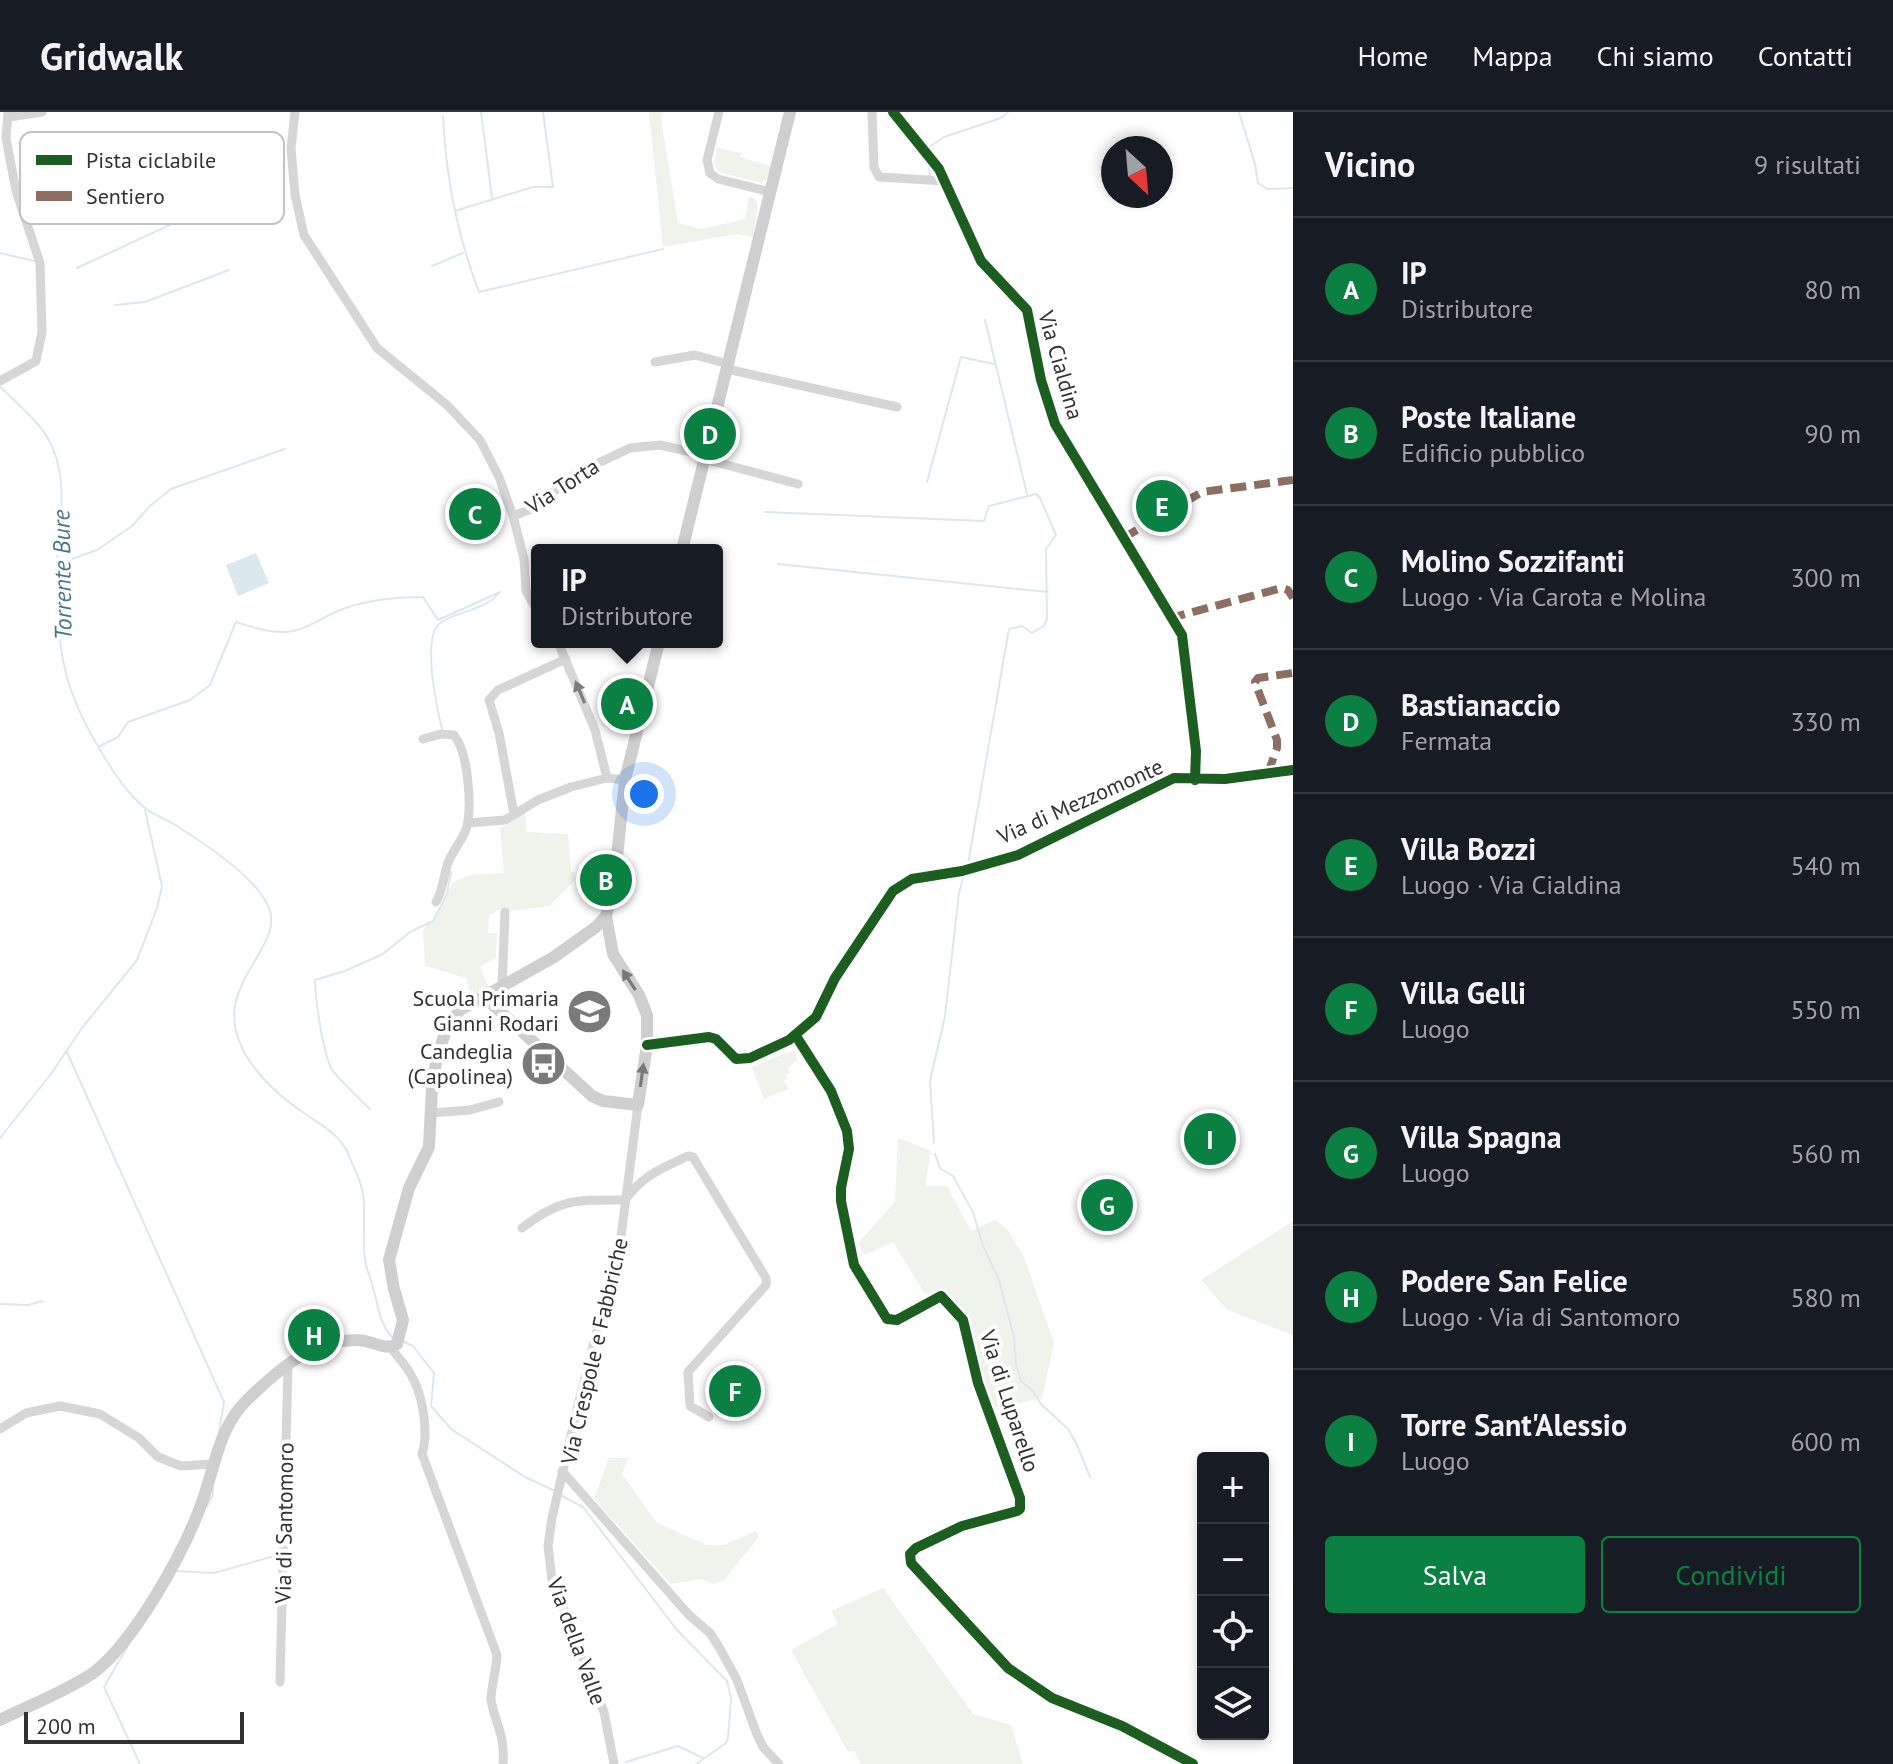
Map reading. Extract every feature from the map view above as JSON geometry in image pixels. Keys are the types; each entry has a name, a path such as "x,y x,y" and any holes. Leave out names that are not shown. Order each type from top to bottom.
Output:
{"main road":[{"path":"683,544 790,112"},
{"path":"492,995 592,1096 603,1101 638,1105 647,1045 646,1011 613,954 606,916 614,885 625,780 658,648"},
{"path":"0,1720 94,1672 123,1642 161,1584 195,1520 228,1423 237,1411 288,1364 307,1351 333,1343 397,1341 403,1316 389,1260 409,1188 429,1147 437,1057 447,1027 460,1010 492,995 582,938 606,916"}],"street":[{"path":"20,203 6,138 8,115 42,112"},
{"path":"295,112 291,148 295,195 304,235 377,348 476,433 499,477 513,516 524,559 526,591 531,600"},
{"path":"719,112 707,160 710,173 718,179 771,192"},
{"path":"872,112 874,170 879,177 945,181"},
{"name":"Via Cialdina","path":"893,112 933,160 981,261 1027,310 1038,368 1055,424 1182,635 1196,751 1195,780"},
{"path":"1,380 36,361 42,332 40,263 27,224"},
{"path":"655,362 695,355 728,366 897,407"},
{"name":"Via Torta","path":"513,516 534,508 575,474 630,448 660,445 798,484"},
{"path":"561,648 595,730 607,778"},
{"path":"514,814 499,733 489,700 498,690 566,659"},
{"path":"423,739 451,734 459,741 466,769 468,823 448,862 436,902"},
{"name":"Via di Mezzomonte","path":"647,1045 712,1037 733,1057 743,1060 796,1036 816,1017 835,978 898,886 920,877 962,871 1018,855 1174,778 1225,779 1293,770"},
{"path":"468,823 498,822 557,792 607,778 625,780"},
{"path":"492,995 505,912"},
{"name":"Via di Luparello","path":"796,1036 825,1080 847,1131 849,1149 841,1201 857,1273 874,1294 887,1319 897,1320 941,1296 963,1320 978,1383 1020,1498 1020,1509 1017,1511 962,1526 916,1548 910,1554 911,1563 1008,1668 1052,1698 1122,1726 1193,1764"},
{"path":"431,1113 470,1110 499,1102"},
{"name":"Via Crespole e Fabbriche","path":"638,1105 621,1236 562,1471 689,1615 710,1633 737,1680 763,1747 779,1764"},
{"path":"522,1228 563,1202 625,1200 638,1182 688,1156 693,1157 766,1278 766,1285 688,1372 690,1406 709,1417"},
{"path":"397,1341 416,1387 427,1440 422,1454 497,1655 496,1679 490,1696 504,1741 503,1764"},
{"name":"Via di Santomoro","path":"280,1682 288,1364"},
{"path":"0,1429 26,1413 60,1406 100,1414 139,1438 158,1457 181,1466 213,1464"},
{"name":"Via della Valle","path":"562,1471 548,1546 552,1580 604,1712 614,1764"}],"shaded area":[{"path":"649,112 662,112 678,223 702,229 745,219 749,196 758,204 753,237 737,234 663,247"},
{"path":"717,148 741,153 740,157 771,166 768,178 762,183 719,172 714,164"},
{"path":"256,553 269,583 238,596 226,565"},
{"path":"525,810 527,832 568,834 571,872 574,872 575,880 549,906 505,912 500,909 489,915 488,933 497,933 496,957 480,967 489,988 471,996 466,978 425,966 423,931 434,919 453,882 470,875 504,873 500,829"},
{"path":"794,1050 797,1060 788,1068 787,1079 784,1080 788,1089 764,1099 752,1067"},
{"path":"898,1138 931,1151 925,1186 947,1186 971,1231 995,1220 1008,1230 1024,1257 1054,1343 1042,1398 994,1408 971,1332 946,1291 925,1294 893,1242 865,1255 858,1243 895,1202"},
{"path":"1293,1221 1293,1335 1227,1310 1201,1280"},
{"path":"609,1458 628,1458 622,1474 657,1523 707,1545 724,1545 756,1531 759,1537 724,1580 712,1584 702,1579 671,1584 594,1499"},
{"path":"883,1588 973,1714 1011,1725 1023,1764 861,1764 854,1751 848,1752 791,1650 838,1624 831,1611"}],"waterway":[{"path":"481,112 492,198"},
{"path":"455,211 533,187 553,187 543,112"},
{"path":"927,148 944,137 1001,118 1008,112"},
{"path":"1239,112 1258,183 1267,189 1293,188"},
{"path":"443,116 454,206 479,292 663,249"},
{"path":"928,162 930,175"},
{"path":"949,207 964,234"},
{"path":"77,268 172,224"},
{"path":"0,253 34,261"},
{"path":"432,266 463,253"},
{"path":"115,305 145,302 229,270"},
{"path":"985,320 1027,494"},
{"path":"927,482 961,357 994,364"},
{"name":"Torrente Bure","path":"0,387 46,435 59,467 62,499 57,565 59,628 66,675 76,703 102,753 134,798 230,863 254,885 269,908 271,921 268,935 238,995 234,1012 236,1031 246,1056 263,1078 334,1135 348,1153 363,1193 366,1266 381,1319 392,1337"},
{"name":"Torrente Bure","path":"58,564 97,550 132,526 171,489 285,449"},
{"path":"765,512 984,521 989,506 1036,494 1040,498 1056,535 1046,549 1047,619 1044,626 1032,633 1022,626 1009,629 968,864"},
{"path":"778,564 1048,592"},
{"path":"100,746 118,737 128,722 190,700 210,685 236,622 267,631 293,631 362,603 423,597 438,620 500,592"},
{"path":"442,729 432,675 434,632 445,620 486,604 499,593"},
{"path":"0,1138 137,960 162,886 145,810"},
{"path":"370,1109 331,1068 320,1025 315,980 383,954 410,932 433,921 447,894 451,872"},
{"path":"934,1143 930,1081 945,1016 959,893 964,874"},
{"path":"67,1052 224,1402 219,1432"},
{"path":"935,1154 940,1168 953,1176 973,1212 983,1246 999,1280 1014,1337 1021,1381 1068,1429 1090,1477"},
{"path":"0,1304 28,1305 43,1301"},
{"path":"402,1341 413,1346 434,1373 431,1406 451,1429 525,1477 553,1490"},
{"path":"207,1506 213,1495 213,1486"},
{"path":"562,1496 583,1507 677,1630 727,1681 731,1698 728,1738 726,1743 696,1764"},
{"path":"175,1571 214,1573 278,1555"},
{"path":"129,1644 104,1687 140,1764"},
{"path":"626,1762 678,1746 703,1758"}],"marked path":[{"path":"1123,538 1202,492 1293,480"},
{"path":"1169,615 1178,616 1282,588 1288,590 1293,598"},
{"path":"1268,773 1277,740 1255,682 1258,678 1293,673"}],"cycle path":[{"path":"893,112 939,169 981,261 1027,310 1041,380 1055,424 1182,635 1196,751 1195,780"},
{"path":"647,1045 709,1037 716,1039 736,1059 750,1058 789,1040 816,1017 835,978 893,891 912,879 962,871 1018,855 1174,778 1225,779 1293,770"},
{"path":"796,1036 831,1091 847,1131 849,1149 841,1201 854,1265 887,1319 897,1320 941,1296 963,1320 978,1383 1020,1498 1020,1509 1017,1511 962,1526 916,1548 910,1554 911,1563 1008,1668 1052,1698 1122,1726 1193,1764"}],"place":[{"name":"Bastianaccio","path":"710,434"},
{"name":"Villa Bozzi","path":"1162,506"},
{"name":"Molino Sozzifanti","path":"475,514"},
{"name":"IP","path":"627,704"},
{"name":"Poste Italiane","path":"606,880"},
{"name":"Scuola Primaria Gianni Rodari","path":"590,1011"},
{"name":"Candeglia (Capolinea)","path":"544,1064"},
{"name":"Torre Sant'Alessio","path":"1210,1139"},
{"name":"Villa Spagna","path":"1107,1205"},
{"name":"Podere San Felice","path":"314,1335"},
{"name":"Villa Gelli","path":"735,1391"}]}
